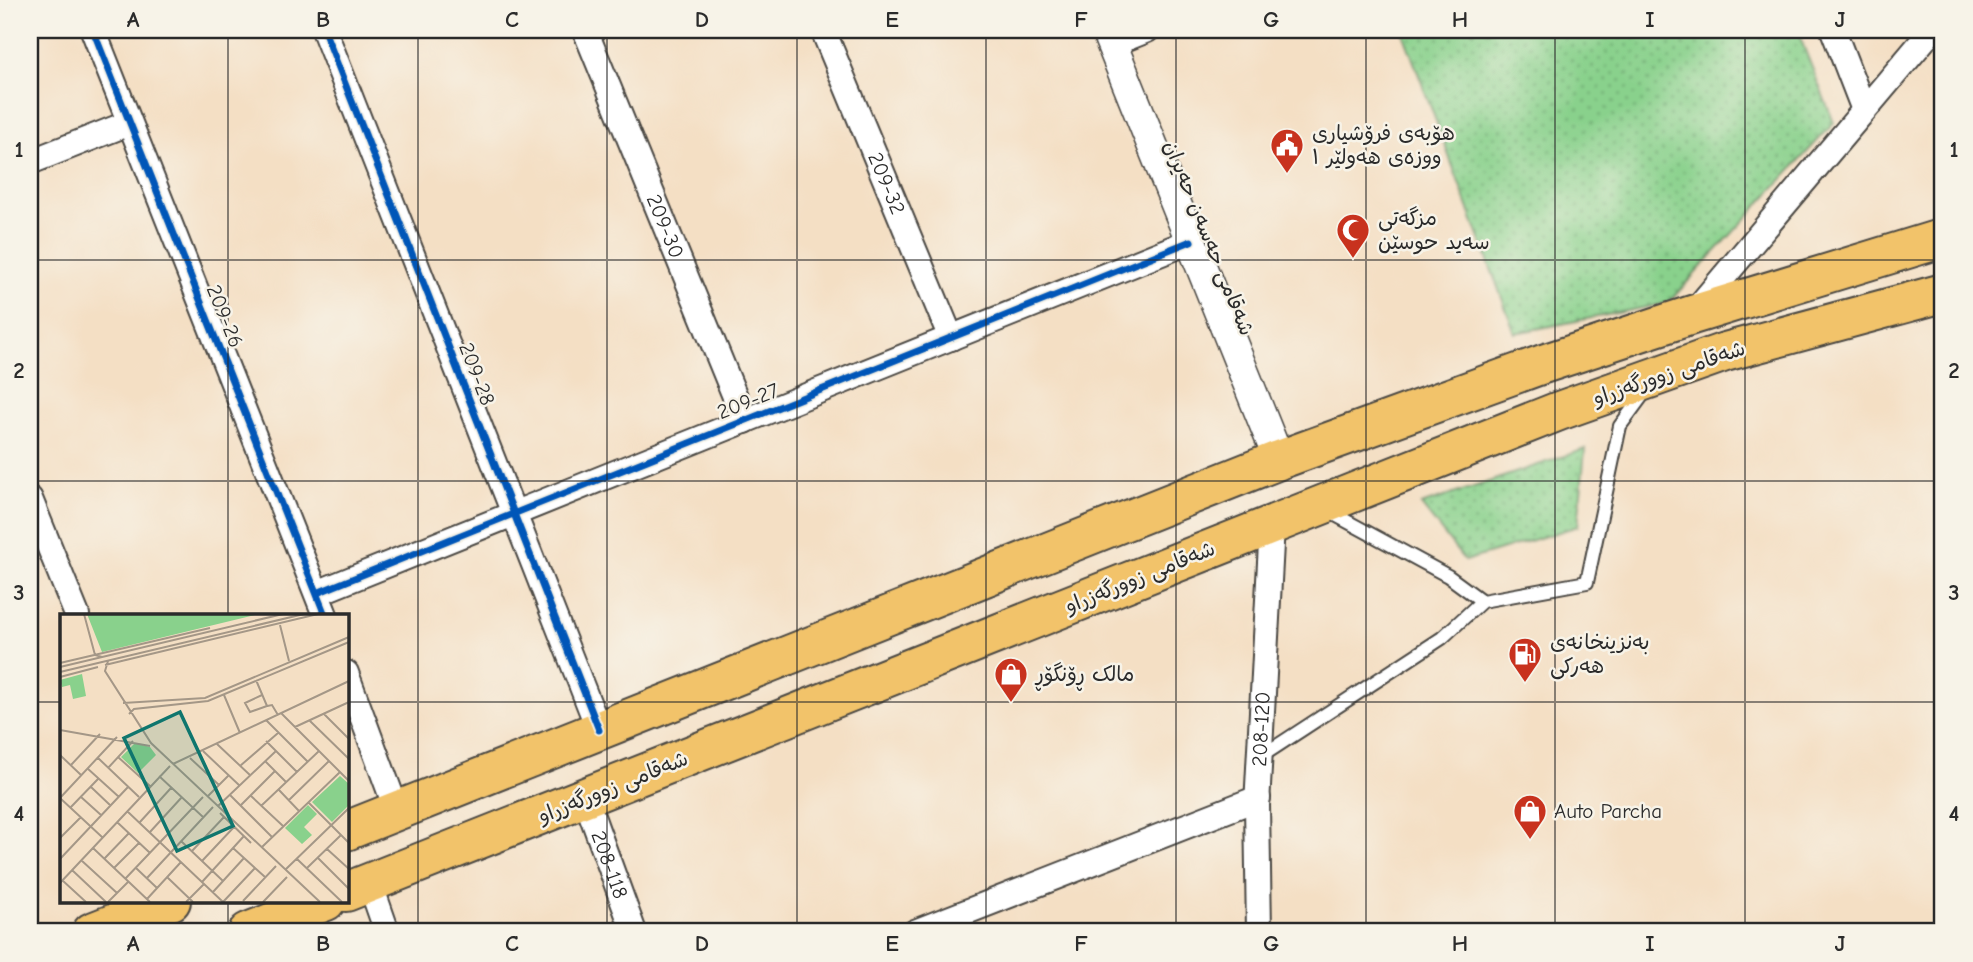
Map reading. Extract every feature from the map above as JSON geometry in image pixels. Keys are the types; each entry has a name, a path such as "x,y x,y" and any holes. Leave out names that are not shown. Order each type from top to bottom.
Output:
{"main road":[{"path":"348,830 1279,460 1543,364 1943,238"},
{"name":"شەقامی زوورگەزراو","path":"358,888 1559,411 1724,352 1943,293"},
{"path":"92,932 168,902"},
{"path":"248,932 323,902"}],"street":[{"name":"209-26","path":"93,30 321,604"},
{"name":"209-28","path":"324,30 599,730"},
{"name":"209-30","path":"585,30 745,421"},
{"name":"209-32","path":"823,30 951,338"},
{"path":"1109,37 1147,30"},
{"path":"1833,30 1864,110"},
{"path":"1692,315 1932,30"},
{"name":"شەقامی حەسەن حەیران","path":"1109,37 1279,460"},
{"path":"30,162 129,123"},
{"name":"209-27","path":"321,604 513,514 1191,241"},
{"path":"30,499 77,614"},
{"name":"208-120","path":"1259,932 1258,798 1272,525"},
{"path":"348,678 397,811"},
{"name":"208-118","path":"585,797 634,932"},
{"path":"915,932 1258,798"},
{"path":"358,888 387,932"}],"lane":[{"path":"1260,758 1442,638 1482,601 1587,582 1620,426 1657,376"},
{"path":"1319,506 1448,576 1482,601"},
{"path":"1881,932 1943,927"}],"green space":[{"path":"1402,30 1797,30 1834,123 1668,303 1515,333"},
{"path":"1585,449 1578,526 1465,561 1421,505"}],"cycle path":[{"path":"93,30 325,614"},
{"path":"324,30 599,730"},
{"path":"317,593 1191,241"}],"place":[{"name":"هۆبەی فرۆشیاری ووزەی هەولێر ١","path":"1287,175"},
{"name":"مزگەتی سەید حوسێن","path":"1353,260"},
{"name":"بەنزینخانەی هەرکی","path":"1525,684"},
{"name":"مالک ڕۆنگۆڕ","path":"1011,704"},
{"name":"Auto Parcha","path":"1530,841"}]}
